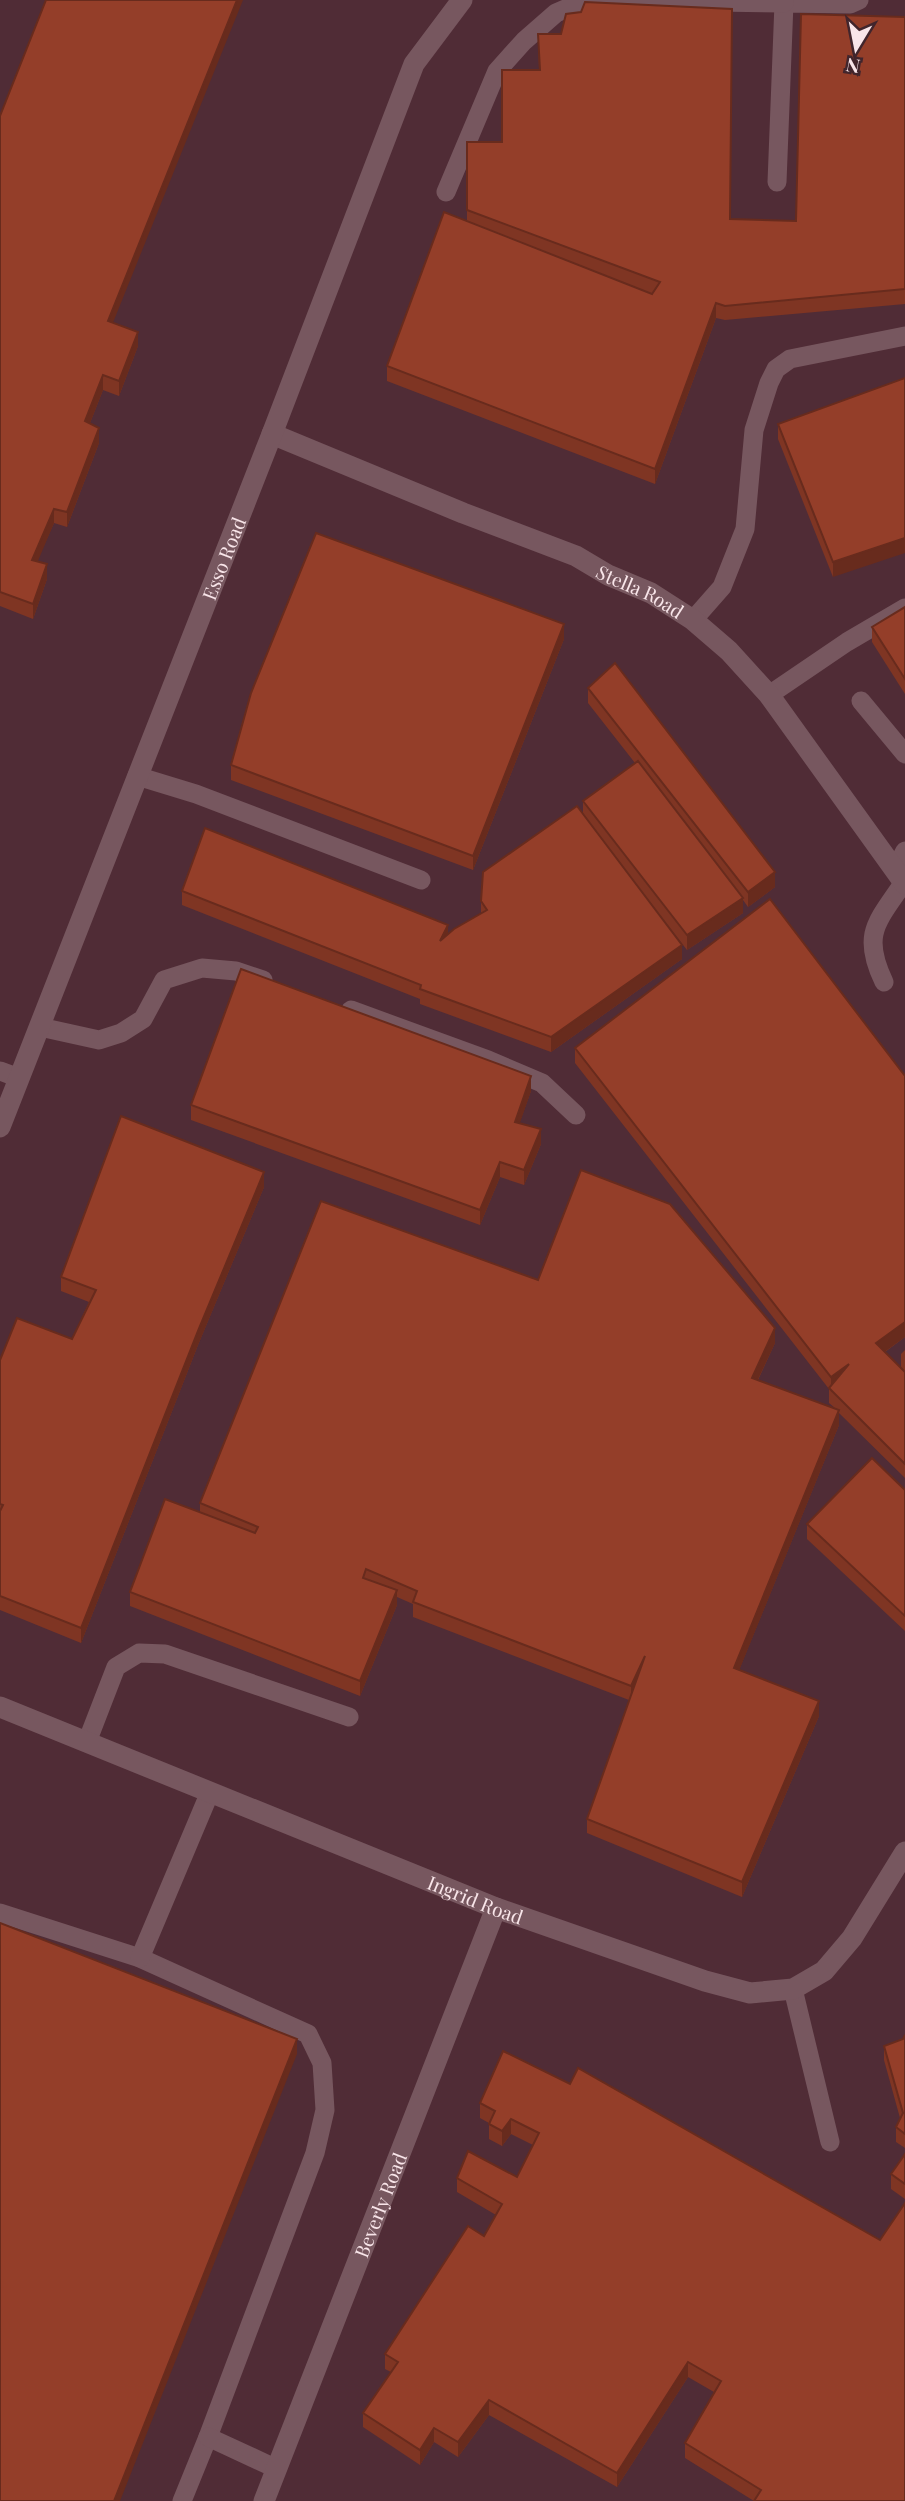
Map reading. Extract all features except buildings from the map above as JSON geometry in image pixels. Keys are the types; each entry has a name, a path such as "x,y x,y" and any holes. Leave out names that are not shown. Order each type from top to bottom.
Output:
{"street":[{"name":"Esso Road","path":"0,1126 10,1074 40,1027 414,64 462,0"},
{"name":"Stella Road","path":"272,435 576,556 608,575 651,593 694,620 729,651 769,695 901,879"},
{"name":"Ingrid Road","path":"0,1707 496,1908 705,1982 750,1993 793,1989 824,1971 852,1938 905,1852"},
{"name":"Beverly Road","path":"264,2501 496,1908"}],"lane":[{"path":"446,192 497,71 524,41 556,13 579,3 784,1 850,4 859,0"},
{"path":"777,182 784,1"},
{"path":"694,620 722,587 746,529 754,430 776,369 790,359 905,336"},
{"path":"769,695 847,642 905,608"},
{"path":"861,701 905,754"},
{"path":"138,776 196,794 421,880"},
{"path":"884,982 873,959 872,944 877,921 901,879 905,851"},
{"path":"40,1027 99,1040 121,1033 143,1019 164,980 202,968 236,971 287,988"},
{"path":"337,1005 488,1060 542,1083 576,1115"},
{"path":"87,1742 116,1667 139,1653 164,1654 349,1717"},
{"path":"141,1958 210,1792"},
{"path":"0,1913 141,1958 308,2034 322,2063 325,2110 315,2153 182,2501"},
{"path":"793,1989 830,2142"},
{"path":"208,2437 276,2469"}],"shaded area":[{"path":"0,0 905,0 905,2501 0,2501"}]}
